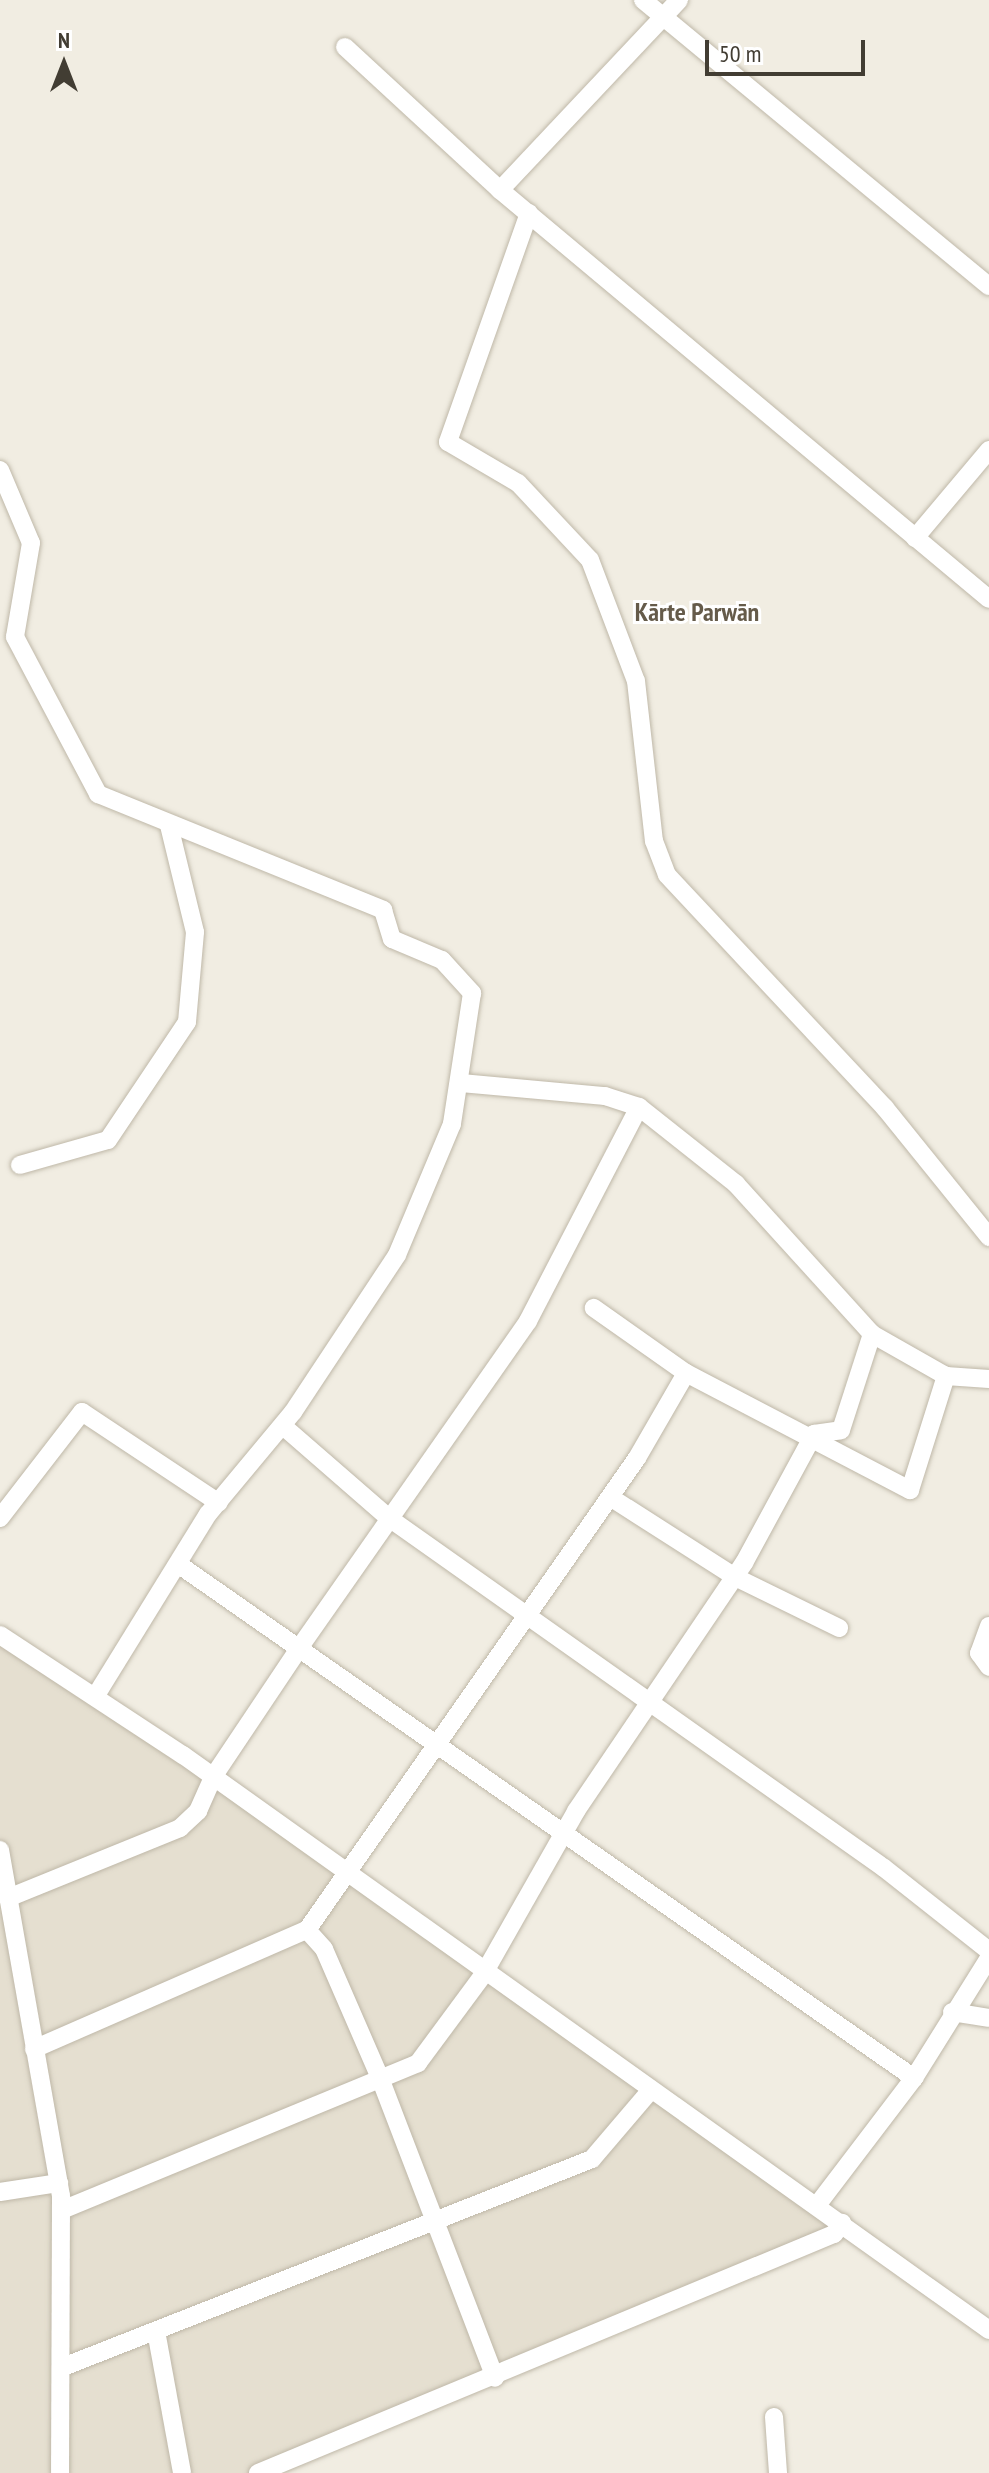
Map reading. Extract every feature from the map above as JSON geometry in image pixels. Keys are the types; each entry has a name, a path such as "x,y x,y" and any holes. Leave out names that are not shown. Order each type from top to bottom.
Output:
{"street":[{"path":"643,0 989,286"},
{"path":"500,190 679,0"},
{"path":"345,47 500,190 989,599"},
{"path":"529,213 448,442 518,483 590,560 636,681 654,841 667,875 885,1108 989,1237"},
{"path":"915,538 989,450"},
{"path":"0,470 31,543 15,637 98,794 383,910 392,939 442,960 472,993 461,1083 431,1182 397,1255 283,1426 219,1503 95,1697"},
{"path":"20,1165 108,1140 187,1022 195,932 169,825"},
{"path":"461,1083 605,1096 639,1107 736,1184 872,1334 946,1376 989,1379"},
{"path":"8,1898 180,1828 198,1811 213,1777 302,1644 528,1321 639,1107"},
{"path":"594,1308 686,1373 814,1434 910,1490 946,1376"},
{"path":"814,1434 841,1430 872,1334"},
{"path":"34,2049 307,1930 436,1739 610,1497 686,1373"},
{"path":"0,1518 82,1412 219,1503"},
{"path":"283,1426 389,1518 528,1615 989,1951"},
{"path":"62,2210 418,2063 483,1975 561,1835 735,1577 814,1434"},
{"path":"610,1497 735,1577 839,1628"},
{"path":"178,1564 302,1644 436,1739 561,1835 914,2078"},
{"path":"989,1626 979,1653 989,1667"},
{"path":"0,1635 213,1777 483,1975 818,2204 989,2330"},
{"path":"0,1850 62,2210 60,2473"},
{"path":"307,1930 324,1949 380,2078 430,2224 495,2378"},
{"path":"818,2204 914,2078 952,2012 989,1958"},
{"path":"952,2012 989,2018"},
{"path":"63,2367 592,2159 651,2090"},
{"path":"0,2192 59,2183"},
{"path":"258,2473 495,2378 834,2234 842,2223"},
{"path":"156,2331 182,2473"},
{"path":"774,2417 778,2473"}],"shaded area":[{"path":"0,1635 842,2223 258,2473 0,2473"}],"district":[{"name":"Kārte Parwān","path":"697,612"}]}
